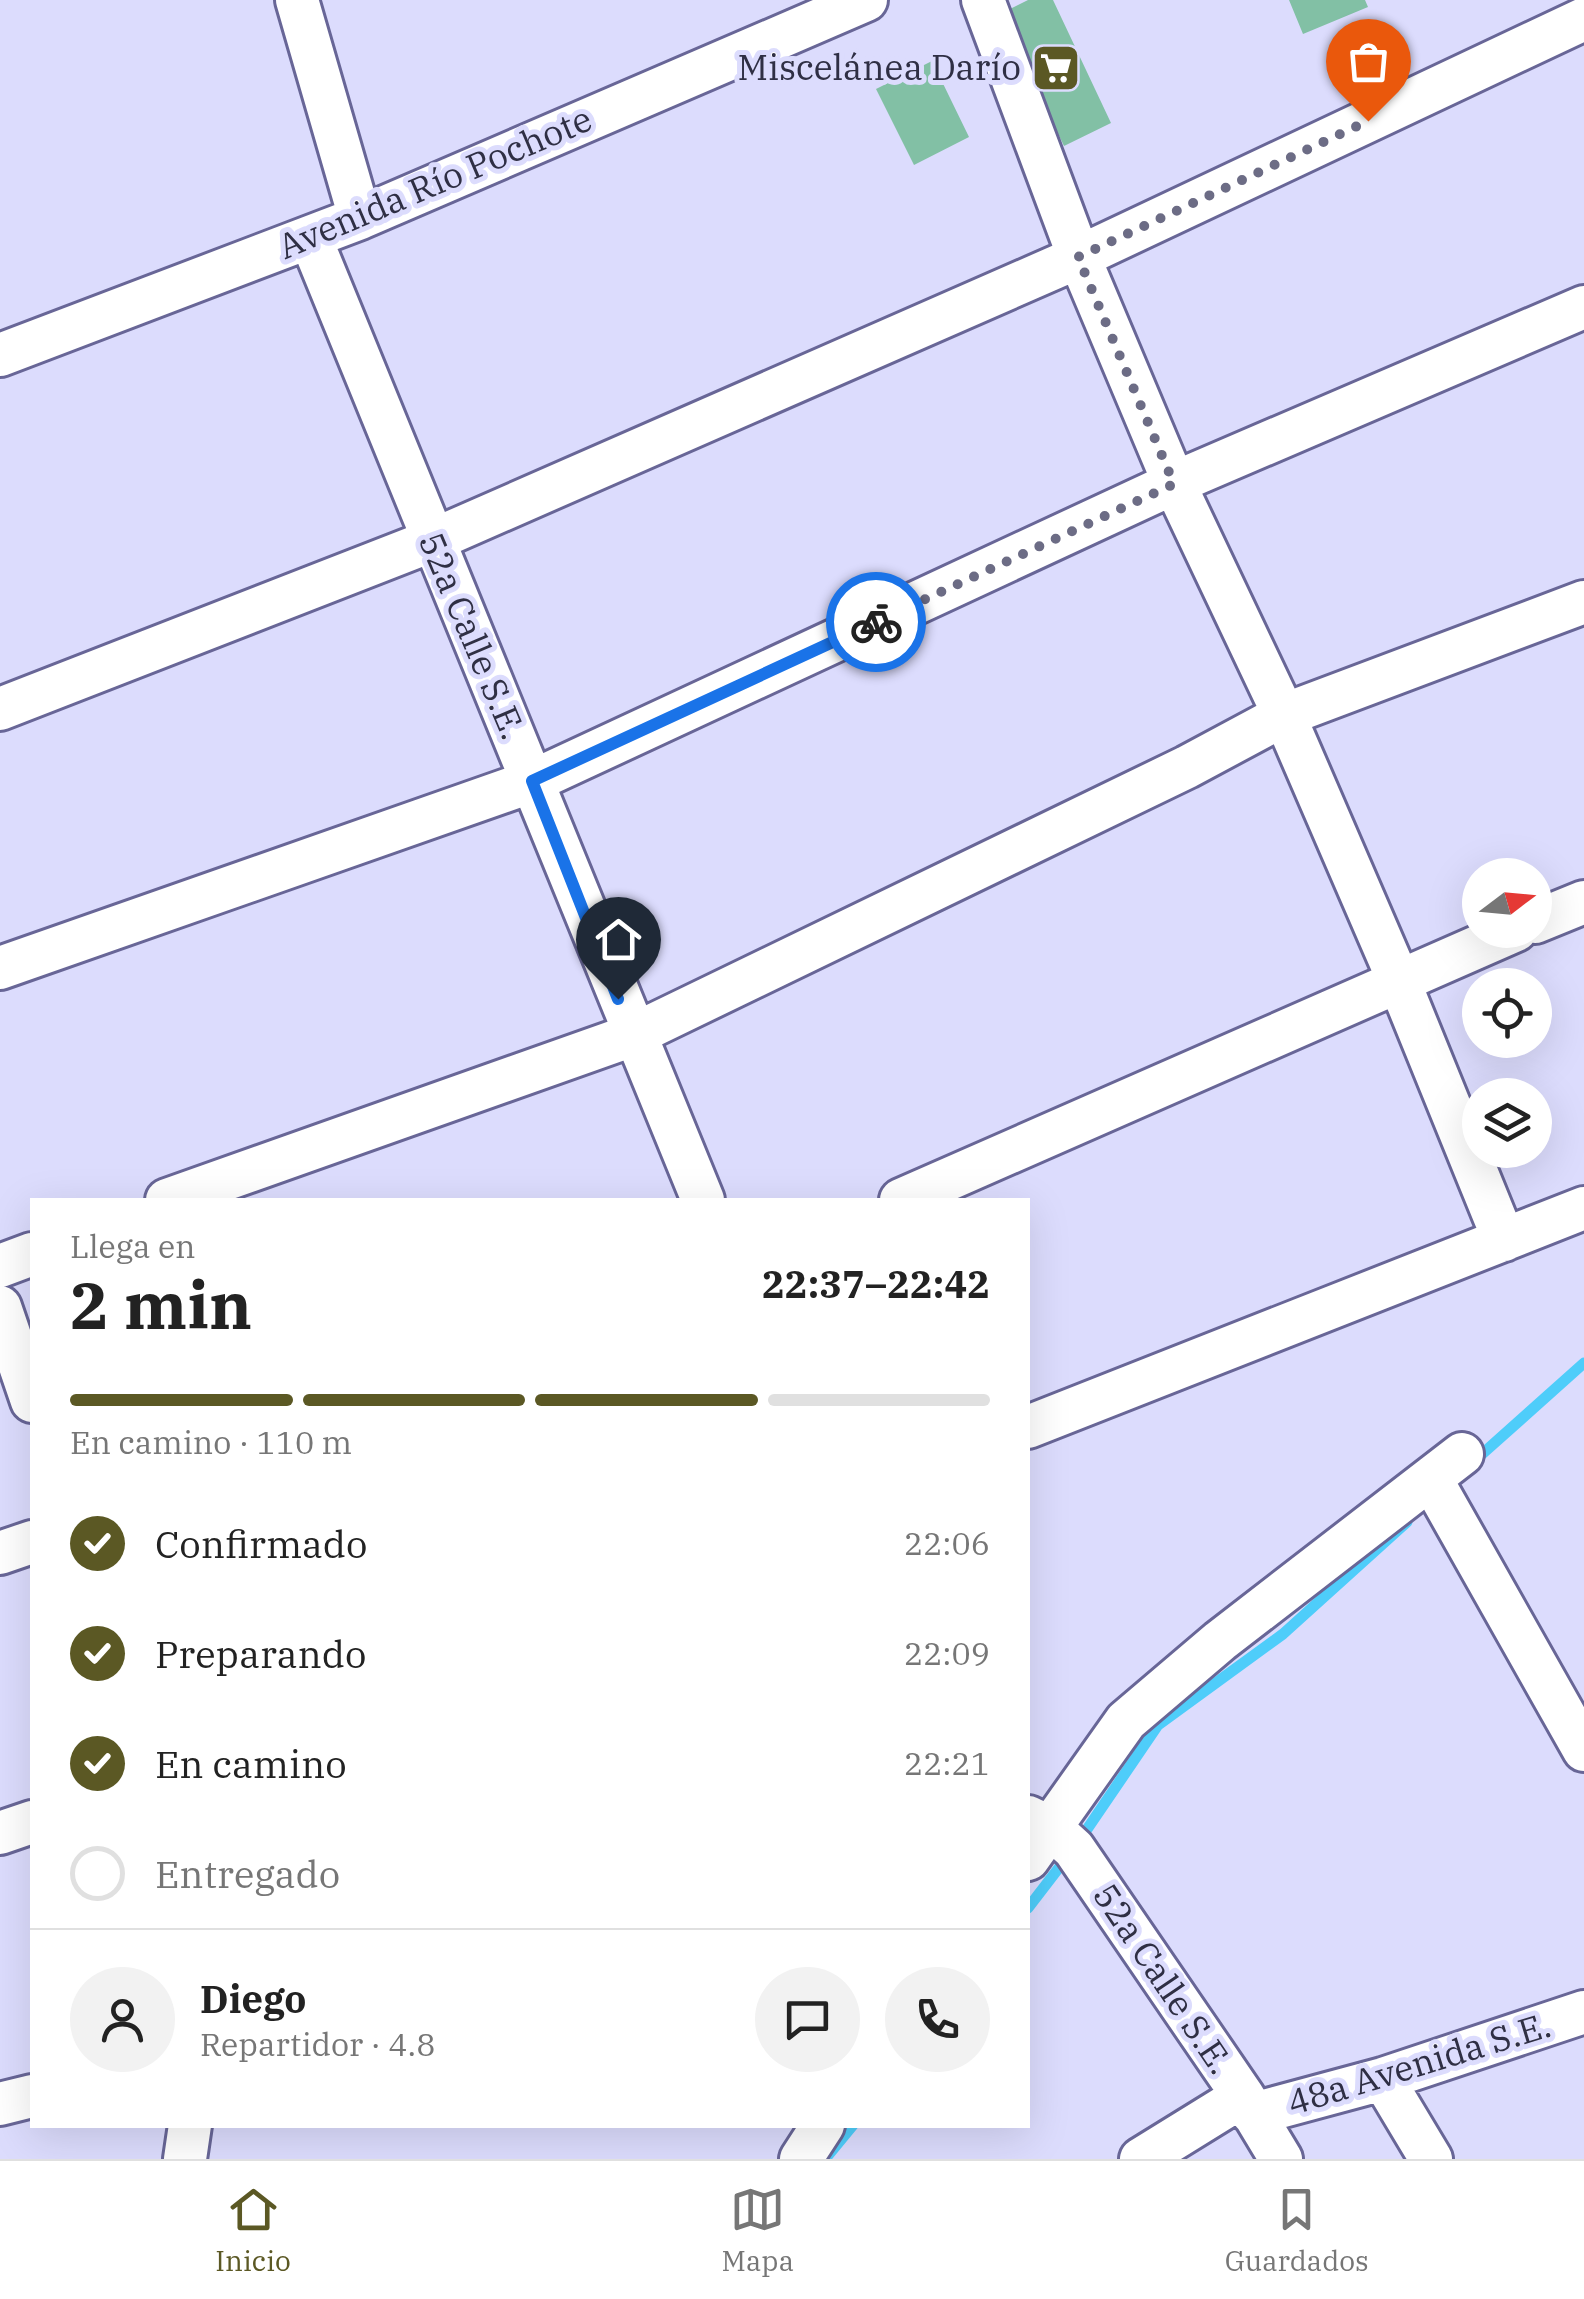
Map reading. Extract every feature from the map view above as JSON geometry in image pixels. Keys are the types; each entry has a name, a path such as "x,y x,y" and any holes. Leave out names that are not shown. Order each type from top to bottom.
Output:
{"street":[{"path":"297,0 360,218"},
{"name":"Avenida Río Pochote","path":"0,355 360,218 866,0"},
{"path":"983,0 1078,257 1174,484 1284,715 1398,979 1504,1240"},
{"path":"0,709 432,541 1078,257 1584,19"},
{"name":"52a Calle S.E.","path":"310,237 702,1198"},
{"path":"0,968 532,781 1174,484 1584,308"},
{"path":"172,1198 633,1035 1187,767 1284,715 1584,602"},
{"path":"1552,915 1584,902"},
{"path":"905,1198 1473,948"},
{"path":"1030,1426 1584,1208"},
{"path":"0,1266 30,1255"},
{"path":"0,1306 30,1395"},
{"path":"1035,1835 1126,1721 1220,1641 1447,1467 1584,1750"},
{"path":"0,1553 30,1543"},
{"path":"0,1833 30,1823"},
{"name":"52a Calle S.E.","path":"1035,1835 1074,1850 1281,2159"},
{"name":"48a Avenida S.E.","path":"1141,2159 1248,2105 1384,2079 1581,2022"},
{"path":"1384,2079 1431,2159"},
{"path":"0,2104 30,2096"},
{"path":"185,2159 190,2128"},
{"path":"800,2159 821,2128"}],"building":[{"name":"Miscelánea Darío","path":"1028,0 1053,0 1111,123 1064,146 1000,14"},
{"path":"1289,0 1365,0 1368,7 1303,34"},
{"path":"932,61 969,137 914,165 876,89"}],"waterway":[{"path":"1472,1463 1584,1363"},
{"path":"1079,1841 1158,1725 1283,1634 1407,1522"},
{"path":"1030,1905 1068,1856"},
{"path":"825,2159 851,2128"}],"way so far":[{"path":"876,622 1174,484 1078,257 1368,121"}],"place":[{"name":"Miscelánea Darío","path":"1056,68"}],"route":[{"path":"618,999 532,781 876,622"}]}
